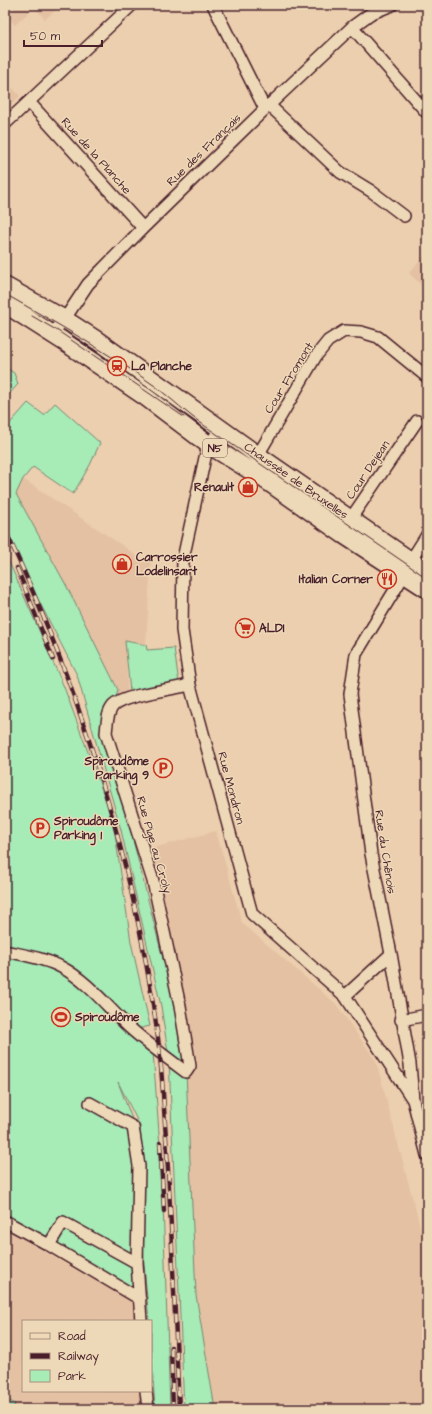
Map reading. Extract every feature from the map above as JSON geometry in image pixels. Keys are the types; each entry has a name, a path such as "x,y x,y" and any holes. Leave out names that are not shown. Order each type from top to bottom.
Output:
{"main road":[{"name":"Chaussée de Bruxelles","path":"5,286 64,319 158,382 258,455 346,526"},
{"name":"Chaussée de Bruxelles","path":"5,304 147,398 209,445 264,479 346,526 408,567 427,589"},
{"name":"Chaussée de Bruxelles","path":"408,567 427,572"}],"street":[{"path":"5,124 132,5"},
{"path":"212,5 267,107 340,172 371,191 404,216"},
{"name":"Rue des Français","path":"52,334 88,284 267,107 352,28 370,14 392,5"},
{"path":"352,28 427,113"},
{"name":"Rue de la Planche","path":"29,102 143,228"},
{"name":"Cour Fromont","path":"258,455 316,356 328,341 344,330 361,332 378,337 427,377"},
{"name":"Cour Dejean","path":"346,526 416,421"},
{"name":"Rue Mondron","path":"221,428 209,445 183,559 182,630 190,686 252,914 344,996 413,1100"},
{"name":"Rue du Chênois","path":"427,535 356,654 350,694 371,854 391,954 410,1064 413,1100 427,1155"},
{"name":"Rue Pige au Croly","path":"5,951 48,962 71,973 87,986 144,1040 186,1072 190,1066 180,1006 153,881 106,732 107,718 113,706 128,698 190,686"},
{"path":"344,996 391,954"},
{"path":"402,1020 427,1015"},
{"path":"90,1103 133,1127 139,1166 137,1264 141,1320"},
{"path":"5,1221 50,1245 140,1299"},
{"path":"50,1245 63,1222 137,1264"},
{"path":"146,1392 148,1409"}],"shaded area":[{"path":"18,5 53,5 57,9 45,19 34,7 15,25 9,18 5,21 5,6 11,12"},
{"path":"5,80 20,96 9,106 5,100"},
{"path":"427,253 427,291 409,273"},
{"path":"23,479 140,559 151,560 146,645 125,641 128,698 118,704 118,690 16,494"},
{"path":"216,831 242,923 336,1004 376,1061 422,1234 427,1260 427,1409 215,1409 196,1295 185,1077 198,1066 160,884 150,849"},
{"path":"5,1229 132,1302 135,1320 22,1320 22,1392 142,1392 144,1409 5,1409"}],"green space":[{"path":"5,367 14,373 18,384 5,399"},
{"path":"28,403 44,415 55,403 100,443 90,465 73,494 33,467 23,479 16,494 66,585 118,690 106,733 190,1066 186,1072 196,1295 215,1409 184,1409 169,1059 161,1006 121,830 77,675 5,535 5,429"},
{"name":"Spiroudôme","path":"5,553 64,687 113,820 131,942 150,1026 128,1031 152,1039 162,1173 170,1409 155,1409 152,1363 152,1320 149,1320 144,1264 140,1126 118,1082 135,1127 140,1299 5,1217"},
{"path":"125,641 146,645 147,650 174,648 179,683 130,692"},
{"path":"5,1398 15,1404 13,1409 5,1409"}],"tram line":[{"path":"5,294 81,338 137,373 198,421 427,578"},
{"path":"32,316 58,331 184,417"}],"railway":[{"path":"5,530 56,648 79,709 117,834 133,897 146,961 158,1038 162,1080 170,1205 179,1409"},
{"path":"17,568 53,659"},
{"path":"160,1143 164,1211"},
{"path":"171,1347 173,1409"}],"place":[{"name":"La Planche","path":"117,366"},
{"name":"Renault","path":"248,487"},
{"name":"Carrossier Lodelinsart","path":"122,564"},
{"name":"Italian Corner","path":"387,579"},
{"name":"ALDI","path":"245,628"},
{"name":"Spiroudôme Parking 9","path":"163,768"},
{"name":"Spiroudôme Parking 1","path":"40,828"},
{"name":"Spiroudôme","path":"61,1017"}]}
